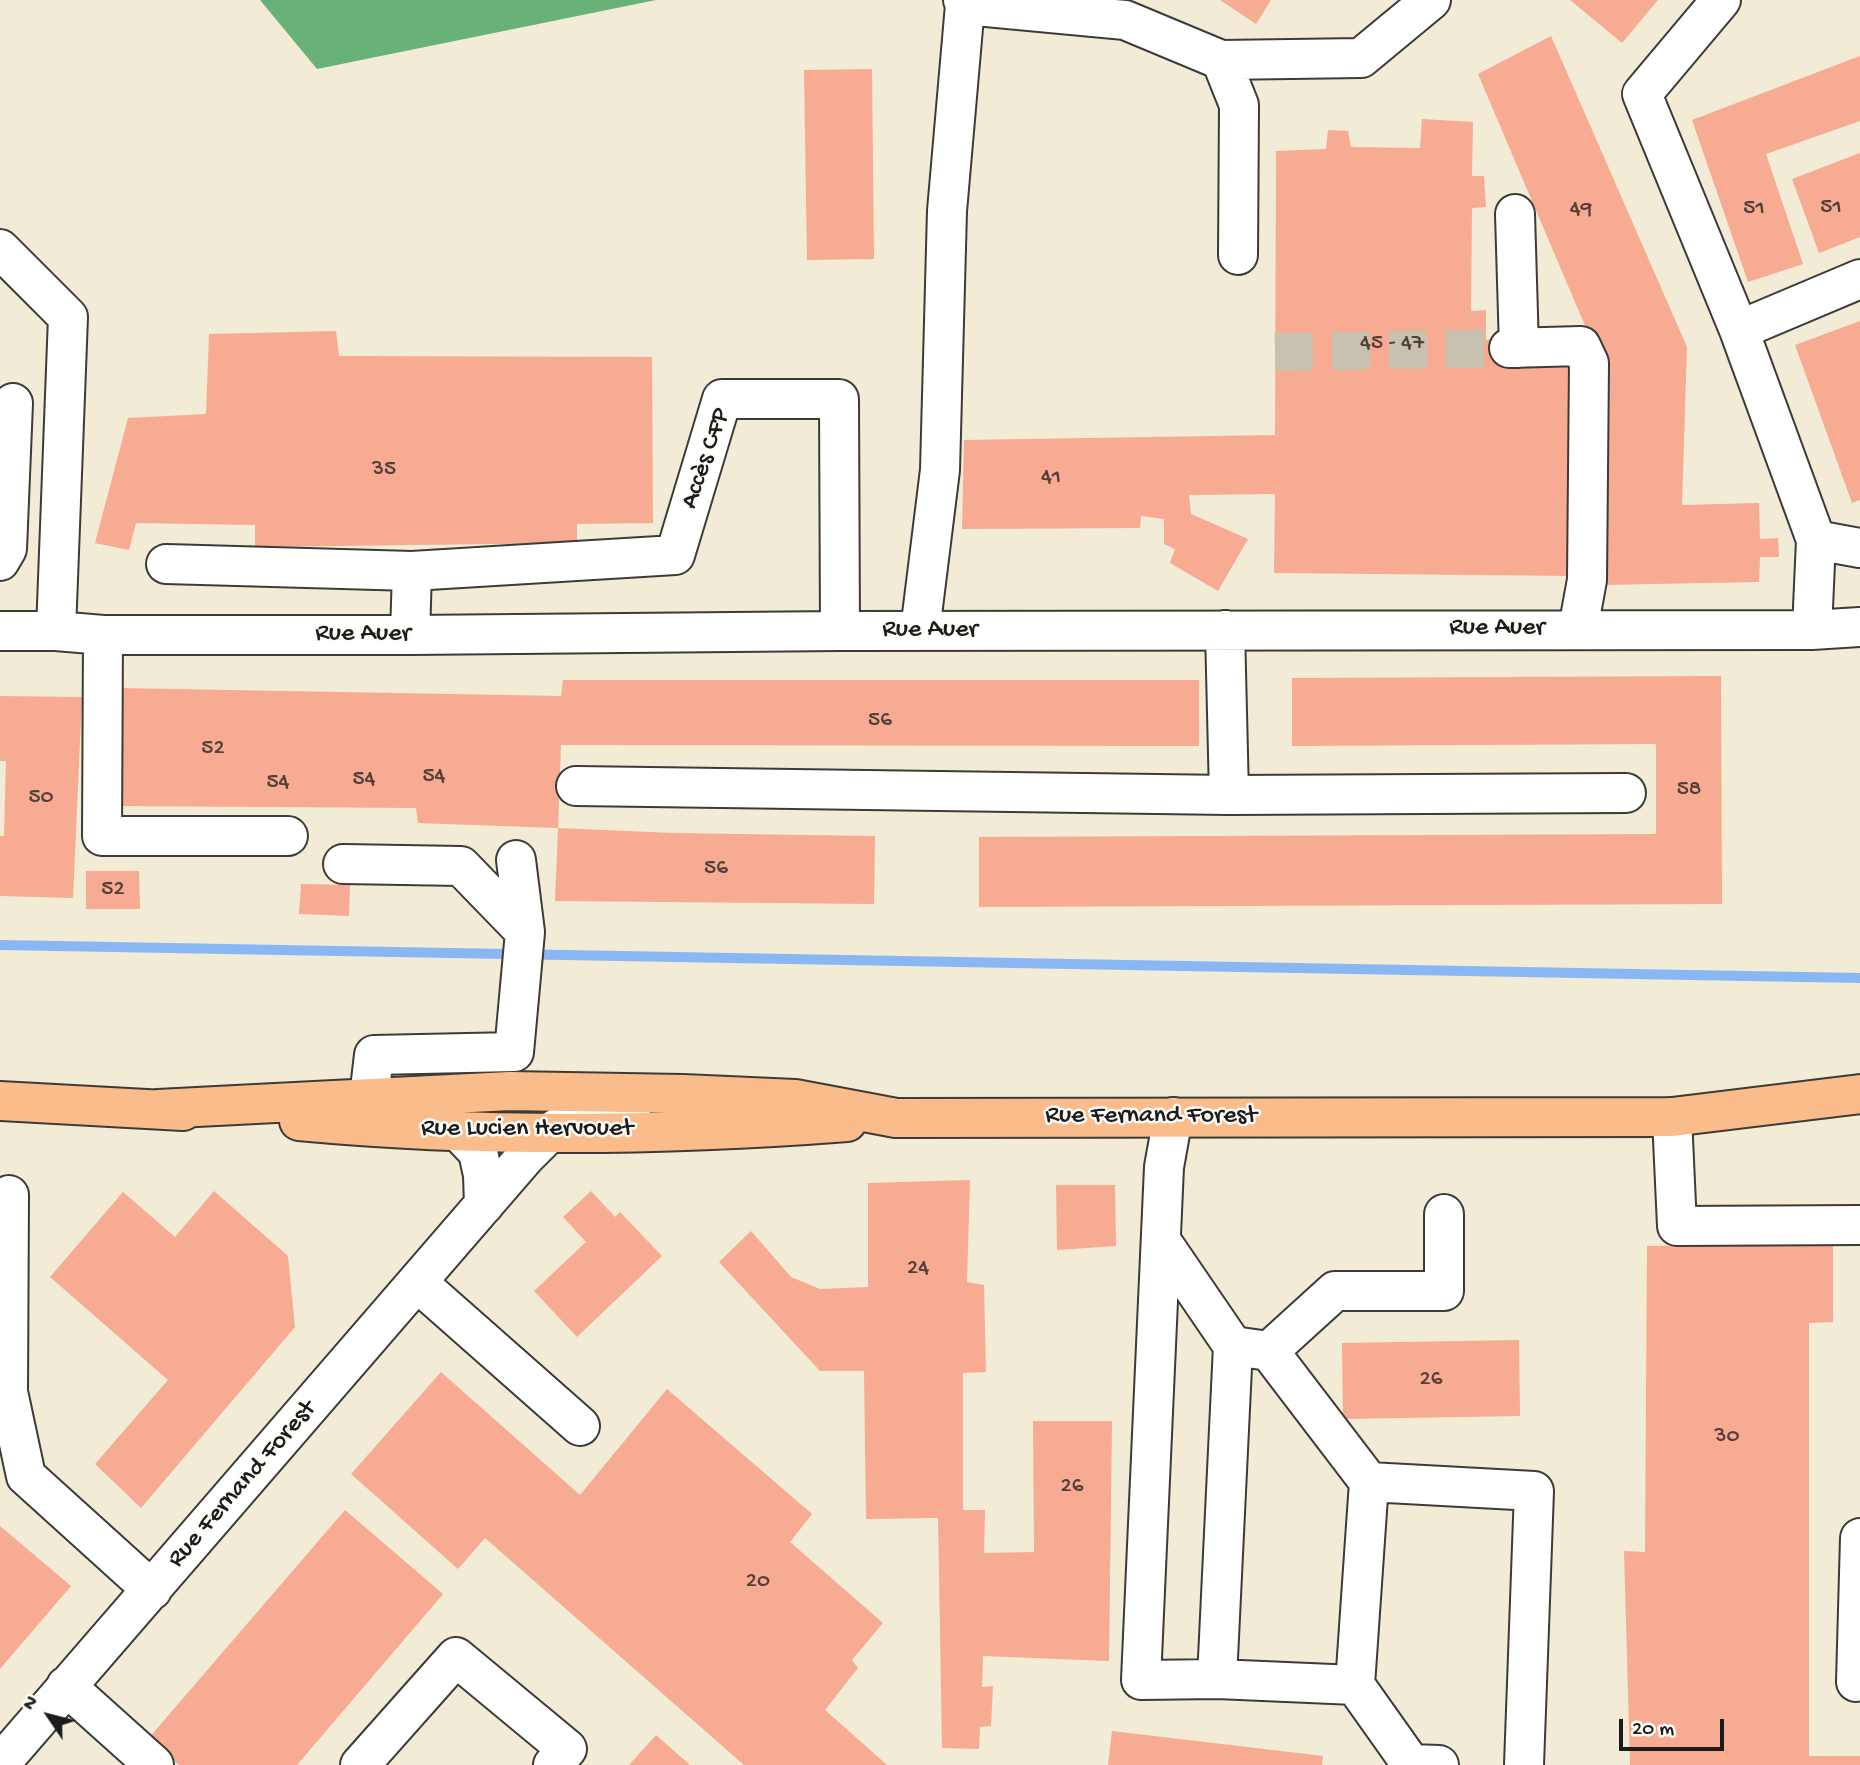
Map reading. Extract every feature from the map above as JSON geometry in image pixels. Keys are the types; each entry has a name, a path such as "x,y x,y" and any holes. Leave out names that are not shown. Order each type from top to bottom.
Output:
{"main road":[{"name":"Rue Lucien Hervouet","path":"158,1109 510,1091 682,1094"},
{"name":"Rue Fernand Forest","path":"682,1094 795,1099 896,1118 1672,1117 1860,1094"},
{"name":"Rue Lucien Hervouet","path":"0,1101 158,1109 366,1127 459,1132 549,1133 767,1128 896,1118"}],"street":[{"path":"920,631 940,470 947,211 964,2 1125,20 1221,60 1362,58 1432,0"},
{"path":"1721,0 1642,94 1739,330 1816,540 1812,630"},
{"path":"1221,60 1239,105 1238,255"},
{"path":"1515,214 1514,348 1581,346 1589,363 1587,580 1578,629"},
{"path":"0,249 68,317 56,631"},
{"path":"1739,330 1860,279"},
{"name":"Accès CFP","path":"166,564 412,571 675,555 722,399 839,399 840,631"},
{"path":"0,561 7,549 13,402"},
{"path":"1816,540 1860,548"},
{"path":"410,635 412,571"},
{"name":"Rue Auer","path":"0,631 56,631 103,635 410,635 840,631 1812,630 1860,627"},
{"path":"1225,630 1229,795"},
{"path":"103,635 102,836 288,836"},
{"path":"576,786 1229,795 1626,793"},
{"path":"369,1098 374,1055 514,1052 525,932 516,860"},
{"path":"343,864 461,866 525,932"},
{"name":"Rue Fernand Forest","path":"0,1764 549,1133 586,1110 682,1094"},
{"path":"1173,1117 1164,1167 1141,1680 1217,1679 1355,1685"},
{"path":"1672,1117 1677,1227 1860,1224"},
{"path":"459,1132 478,1152 483,1175 484,1205"},
{"path":"9,1195 8,1392 26,1476 152,1590"},
{"path":"1217,1679 1251,1349 1335,1291 1444,1291 1444,1214"},
{"path":"1161,1242 1251,1349 1370,1482 1534,1491 1524,1765"},
{"path":"418,1283 580,1426"},
{"path":"1370,1482 1355,1685 1411,1764 1439,1765"},
{"path":"1856,1682 1860,1538"},
{"path":"360,1765 456,1657 567,1749 553,1765"},
{"path":"66,1686 155,1765"}],"green space":[{"path":"260,0 656,0 317,69"}],"building":[{"path":"1220,0 1271,0 1256,24"},
{"path":"1570,0 1658,0 1622,43"},
{"path":"1551,36 1687,347 1682,505 1759,503 1760,539 1778,538 1779,557 1760,557 1759,582 1601,585 1603,368 1478,74"},
{"path":"1860,56 1860,121 1766,154 1803,264 1748,282 1692,120"},
{"path":"872,69 874,259 807,260 804,70"},
{"path":"1422,119 1473,122 1472,176 1484,176 1486,207 1472,208 1471,311 1486,310 1486,340 1507,338 1576,357 1576,576 1274,573 1275,494 1189,495 1191,514 1248,539 1218,591 1170,563 1175,549 1164,544 1164,519 1141,516 1140,528 962,529 964,440 1275,435 1276,151 1326,149 1328,130 1348,131 1351,147 1420,148"},
{"path":"1860,153 1860,237 1819,253 1792,179"},
{"path":"1860,321 1860,500 1852,503 1795,345"},
{"path":"336,331 339,356 652,357 653,523 577,524 577,543 255,547 255,525 136,523 129,550 95,543 128,418 206,414 209,334"},
{"path":"1721,676 1722,904 979,907 979,837 1656,834 1656,744 1292,746 1292,678"},
{"path":"563,680 1199,680 1199,746 561,745 558,828 418,823 416,808 114,806 119,688 561,696"},
{"path":"0,696 82,697 73,898 0,896 0,836 4,836 6,761 0,761"},
{"path":"558,828 875,836 874,904 555,901"},
{"path":"86,871 139,871 140,909 86,909"},
{"path":"301,884 350,885 349,916 299,914"},
{"path":"970,1180 967,1282 984,1285 986,1372 963,1373 963,1510 985,1510 984,1553 1034,1552 1033,1421 1112,1421 1109,1661 983,1656 982,1687 993,1686 991,1726 980,1727 979,1749 942,1748 938,1518 866,1519 864,1371 820,1371 719,1262 751,1231 791,1277 820,1289 868,1287 868,1183"},
{"path":"1056,1185 1115,1185 1116,1246 1057,1250"},
{"path":"214,1191 288,1256 295,1327 141,1508 95,1464 168,1380 50,1277 123,1192 175,1237"},
{"path":"591,1191 615,1217 620,1212 662,1256 577,1337 534,1291 586,1242 563,1217"},
{"path":"1833,1245 1833,1322 1809,1323 1809,1756 1860,1756 1860,1765 1630,1765 1624,1551 1645,1552 1647,1246"},
{"path":"1519,1340 1520,1416 1343,1419 1342,1343"},
{"path":"441,1372 580,1495 667,1389 812,1514 790,1542 883,1623 852,1660 858,1668 825,1710 887,1765 744,1765 485,1538 458,1569 351,1474"},
{"path":"345,1510 443,1594 297,1765 179,1765 148,1739"},
{"path":"0,1526 71,1586 0,1669"},
{"path":"1112,1731 1323,1756 1322,1765 1108,1765"},
{"path":"656,1735 690,1765 629,1765"}],"waterway":[{"path":"0,945 1860,978"}],"tunnel":[{"path":"1275,352 1509,348"}]}
